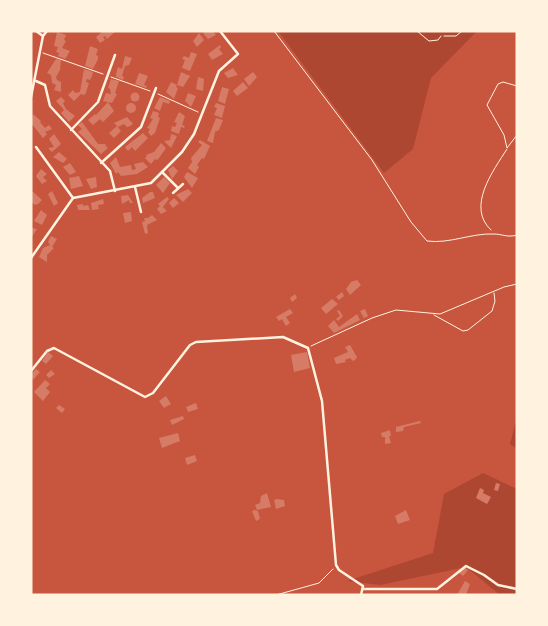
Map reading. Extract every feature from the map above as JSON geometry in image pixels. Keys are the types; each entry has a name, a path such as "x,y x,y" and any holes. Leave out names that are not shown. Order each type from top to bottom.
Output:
{"street":[{"path":"36,31 43,36"},
{"path":"31,97 36,81 43,36 47,31"},
{"path":"31,258 73,198 151,183 182,152 194,134 219,71 238,54 220,31"},
{"path":"70,130 98,102 115,55"},
{"path":"36,81 45,86 50,106 70,130 110,171 115,191"},
{"path":"101,162 140,127 156,88"},
{"path":"36,147 73,198"},
{"path":"162,172 178,188"},
{"path":"173,193 183,184"},
{"path":"136,187 141,212"},
{"path":"31,371 47,351 54,348 145,397 153,393 190,345 196,342 283,337 308,348 322,402 337,568 360,584 363,589"},
{"path":"363,589 437,589 466,566 484,574 498,585 517,589"},
{"path":"361,595 363,589"}],"lane":[{"path":"274,31 372,160 411,222 427,240 438,242 495,234 507,237 517,235"},
{"path":"417,31 430,41 438,40 441,36"}],"path":[{"path":"441,36 456,36 462,31"},
{"path":"40,51 155,93 202,113"},
{"path":"507,148 504,135 487,105 498,84 513,83 517,86"},
{"path":"495,234 483,222 481,207 486,183 517,135"},
{"path":"308,348 351,327 396,310 433,314 449,312 517,284"},
{"path":"433,314 463,331 468,330 492,311 495,301 494,292"},
{"path":"276,595 319,584 332,570 337,568"}],"shaded area":[{"path":"278,31 477,31 431,78 413,149 384,173"},
{"path":"517,421 517,449 510,444"},
{"path":"483,473 517,489 517,595 500,595 466,567 380,585 347,581 433,553 444,494"}],"building":[{"path":"103,31 116,31 107,39 105,36 103,37 105,40 100,43 96,37"},
{"path":"213,31 216,35 208,39 203,33"},
{"path":"57,32 66,35 64,40 66,41 62,48 70,51 65,59 58,56 59,53 56,52 58,47 54,46"},
{"path":"199,33 204,40 197,47 193,41"},
{"path":"220,45 219,49 223,54 212,60 208,54"},
{"path":"90,46 98,49 96,55 98,59 93,69 85,66"},
{"path":"191,52 197,54 190,71 182,68 185,60 182,59 184,56 189,58"},
{"path":"125,56 132,58 129,65 125,66 122,76 124,77 123,80 116,77 116,74 118,67 122,69"},
{"path":"56,59 61,60 60,70 56,77 61,82 61,92 54,90 56,85 52,83 51,75 47,73"},
{"path":"233,68 238,75 228,78 224,73"},
{"path":"84,69 93,72 92,76 90,80 87,79 86,82 89,83 85,95 81,94 74,101 68,95 73,90 75,93 80,92"},
{"path":"181,72 190,76 183,87 177,85"},
{"path":"253,72 257,77 249,86 244,79"},
{"path":"139,73 148,76 144,85 147,86 146,88 135,84"},
{"path":"198,77 204,79 203,91 196,89"},
{"path":"111,79 119,81 115,93 117,94 112,103 103,101 106,93 111,94 108,88"},
{"path":"171,82 177,85 176,87 178,88 174,99 166,92"},
{"path":"243,82 248,88 237,96 233,91"},
{"path":"222,87 229,89 225,104 218,101"},
{"path":"135,93 139,97 135,101 131,97"},
{"path":"188,93 196,96 191,107 185,101"},
{"path":"61,97 65,101 63,103 66,109 75,116 69,122 61,113 64,110 56,101"},
{"path":"160,97 170,101 169,104 163,102 160,111 154,108"},
{"path":"108,102 114,111 103,122 100,119 93,125 88,120 96,115"},
{"path":"129,103 133,103 136,108 135,112 129,113 126,110 126,106"},
{"path":"216,103 225,106 222,118 214,115 217,108 214,107"},
{"path":"153,111 159,113 158,117 160,118 155,133 151,136 148,132 150,129 147,128 153,119 150,118"},
{"path":"179,112 185,116 182,125 185,126 184,128 181,127 179,134 171,131 172,126 175,127 177,123 174,122"},
{"path":"33,114 41,121 45,128 49,125 52,129 45,132 47,134 43,138 31,123"},
{"path":"127,117 133,124 130,126 127,127 124,124 118,127 114,123"},
{"path":"216,118 223,120 219,130 215,132 213,143 207,141"},
{"path":"82,122 98,144 106,144 108,148 101,154 78,132 82,129 78,125"},
{"path":"117,126 121,131 114,138 109,133"},
{"path":"143,133 148,138 135,151 132,147 128,151 125,147"},
{"path":"54,134 61,144 52,152 48,148 54,147 49,139"},
{"path":"171,134 177,136 171,148 164,141 170,140"},
{"path":"200,140 210,146 204,159 202,158 197,165 199,167 195,174 188,168 192,162 191,158 202,145 198,142"},
{"path":"161,143 166,148 159,158 155,159 151,164 145,158 146,155 154,152"},
{"path":"59,152 67,159 63,163 53,157"},
{"path":"116,157 120,167 131,165 132,170 136,169 134,164 143,162 148,167 137,174 121,176 118,172 116,174 110,163"},
{"path":"70,163 76,172 70,175 63,167"},
{"path":"173,166 178,171 172,179 168,170"},
{"path":"41,169 47,174 43,177 47,181 42,184 36,176"},
{"path":"187,172 198,178 192,188 184,177"},
{"path":"79,176 83,186 71,189 69,178"},
{"path":"96,177 97,187 91,189 86,179"},
{"path":"164,177 170,183 163,193 156,185"},
{"path":"188,189 192,193 183,202 176,195"},
{"path":"31,190 42,200 38,204 35,205 31,202"},
{"path":"52,191 58,203 54,206 48,194"},
{"path":"153,192 155,198 143,203 142,198"},
{"path":"128,195 133,203 130,203 129,200 122,204 121,196"},
{"path":"167,197 169,199 163,207 167,211 161,214 157,209 160,206 158,204"},
{"path":"174,198 179,203 173,208 169,203"},
{"path":"103,199 104,204 98,205 99,209 92,210 91,203"},
{"path":"83,204 83,206 88,205 90,210 78,210 77,205"},
{"path":"41,210 47,215 42,225 34,221"},
{"path":"131,212 132,221 125,223 123,213"},
{"path":"152,215 157,220 147,225 148,233 145,234 142,222 145,221 144,218"},
{"path":"31,229 37,229 31,238"},
{"path":"51,236 57,239 52,247 54,248 47,255 47,262 39,257 43,248 50,245 48,242"},
{"path":"357,280 361,285 350,295 346,289 351,282"},
{"path":"342,292 344,296 339,300 336,297"},
{"path":"295,294 297,298 292,302 290,298"},
{"path":"332,299 338,304 326,314 321,308"},
{"path":"290,309 293,313 286,317 290,323 286,326 282,319 279,321 276,317"},
{"path":"365,309 368,316 364,318 360,311"},
{"path":"339,310 343,316 338,321 336,319 340,316 337,311"},
{"path":"357,314 360,320 334,333 328,326 334,320 339,327"},
{"path":"350,345 357,357 355,360 353,361 350,358 345,360 346,362 336,364 334,358 348,352 345,347"},
{"path":"48,352 53,356 46,364 42,361"},
{"path":"307,352 310,368 294,372 291,355"},
{"path":"36,369 40,372 33,380 31,374"},
{"path":"51,370 55,374 49,378 46,375"},
{"path":"45,380 50,384 46,388 50,392 43,401 34,392"},
{"path":"166,396 171,404 164,408 159,401"},
{"path":"196,403 198,409 188,412 186,407"},
{"path":"59,405 65,409 62,413 56,408"},
{"path":"183,416 184,419 172,425 170,420"},
{"path":"420,421 421,423 404,427 403,431 396,432 396,427"},
{"path":"390,430 391,443 385,444 385,437 382,437 381,433"},
{"path":"178,433 180,441 162,448 159,438"},
{"path":"195,455 197,461 187,465 185,458"},
{"path":"496,483 500,484 498,491 494,490"},
{"path":"480,488 484,490 483,493 491,497 487,504 476,498"},
{"path":"267,493 271,507 257,510 255,505 260,503 261,496"},
{"path":"274,500 284,500 285,506 276,509"},
{"path":"406,510 410,520 398,524 395,516"},
{"path":"252,511 258,511 260,519 256,521"},
{"path":"465,568 468,570 463,576 459,573"},
{"path":"465,581 470,584 466,595 457,595"}]}
